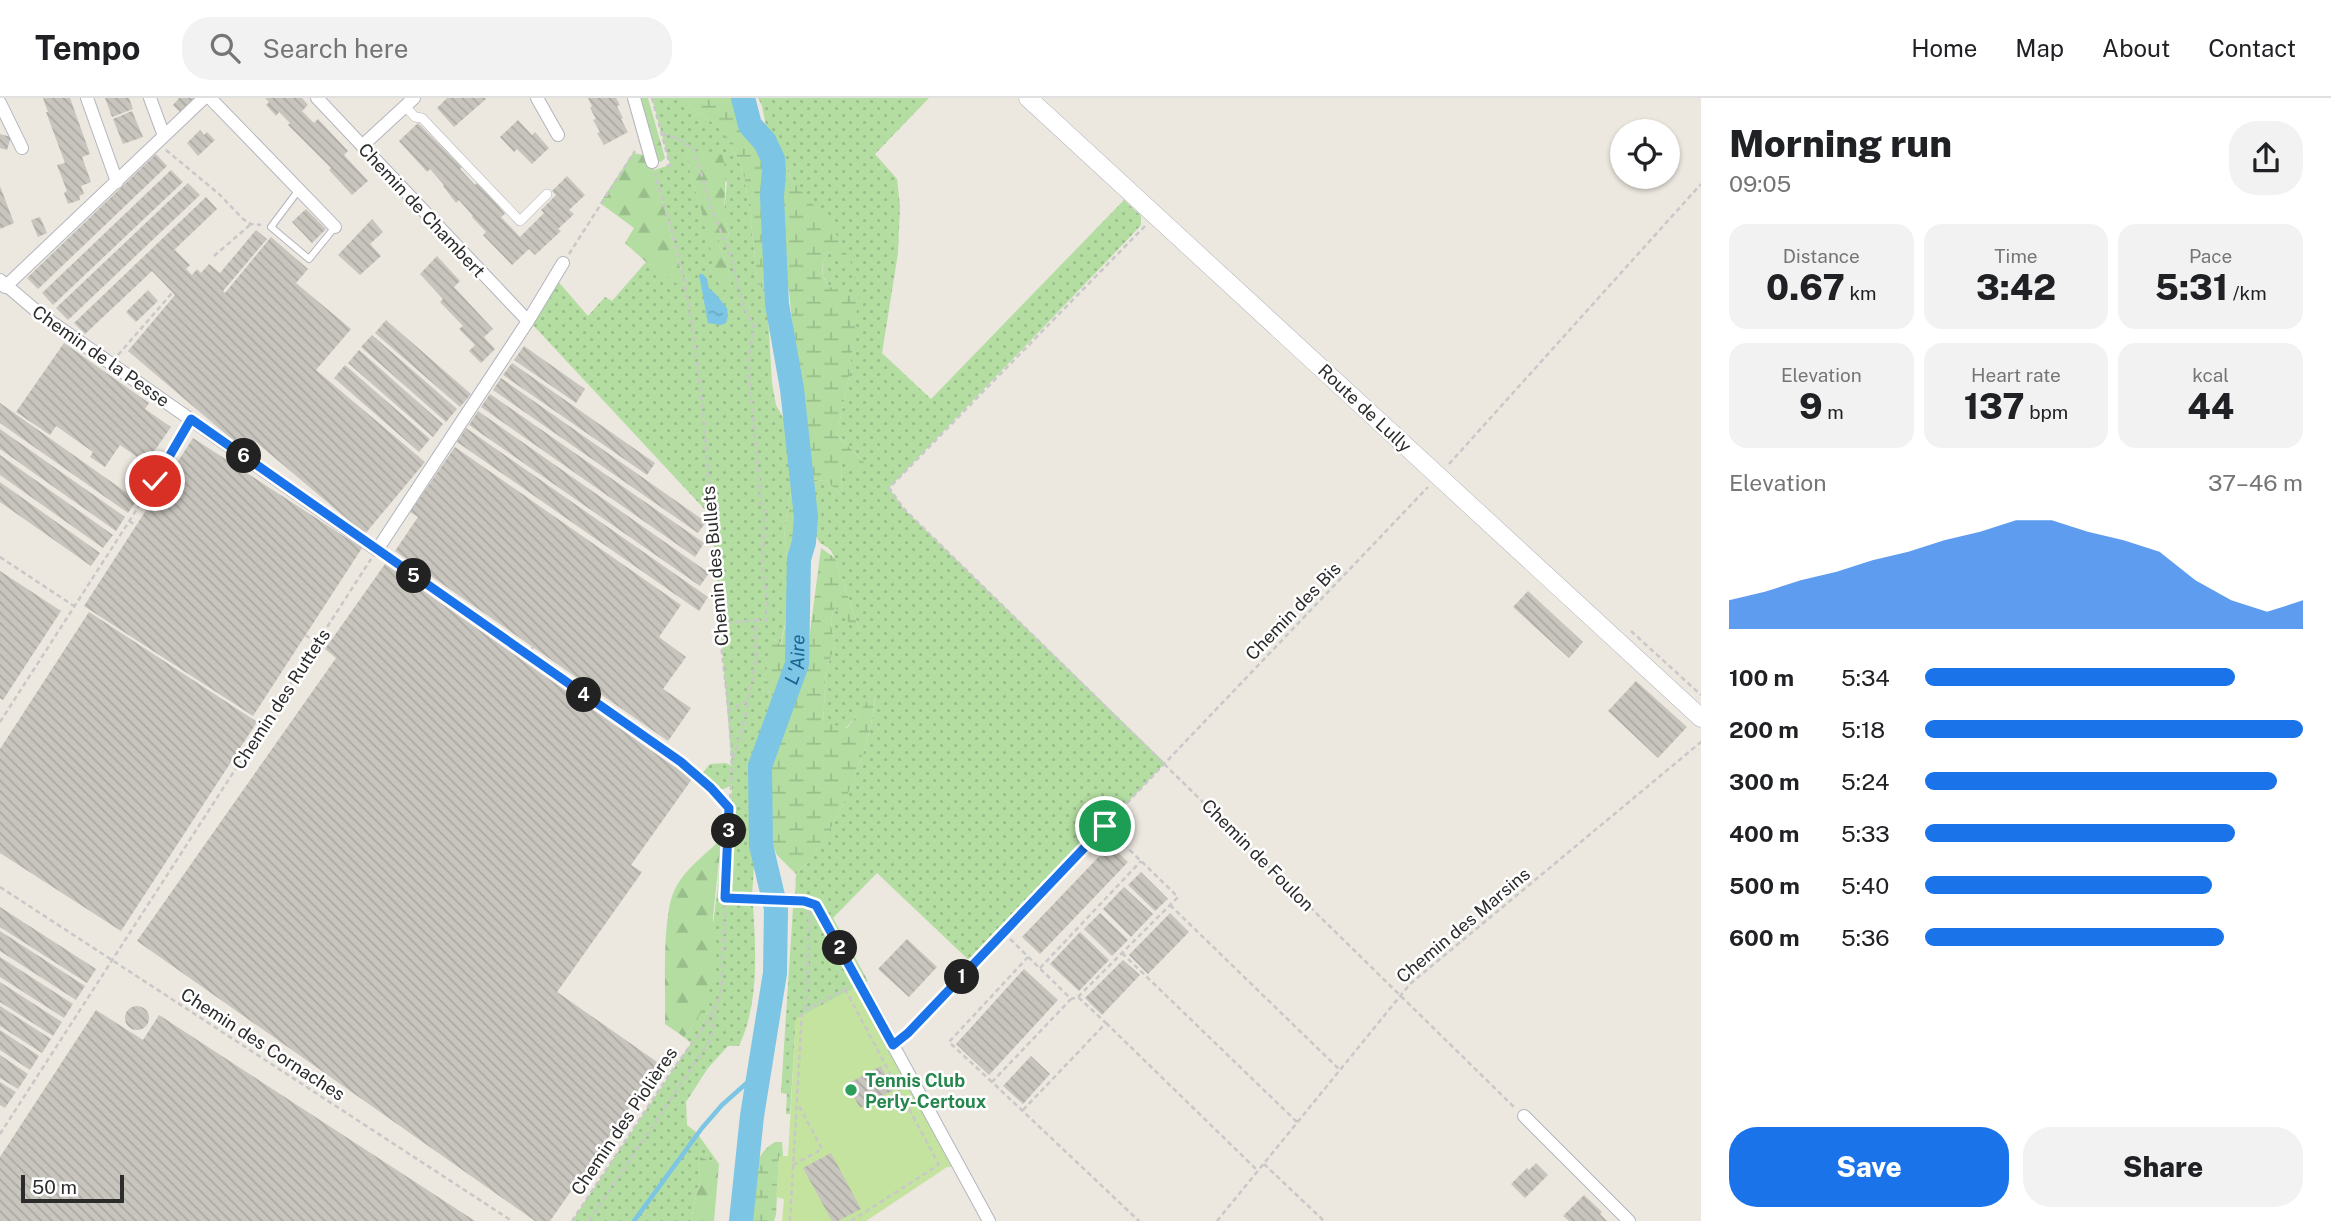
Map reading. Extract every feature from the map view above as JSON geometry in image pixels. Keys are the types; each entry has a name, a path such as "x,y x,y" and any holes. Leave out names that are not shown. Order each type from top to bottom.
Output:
{"main road":[{"name":"Route de Lully","path":"1028,98 1701,718"}],"street":[{"path":"87,98 117,182"},
{"path":"150,98 161,139"},
{"path":"3,283 117,182 204,98"},
{"path":"210,98 335,227"},
{"name":"Chemin de Chambert","path":"317,98 528,321"},
{"path":"537,98 558,135"},
{"path":"634,98 653,166"},
{"path":"362,146 409,102 415,117 422,118 520,221 547,194"},
{"path":"0,103 22,148"},
{"path":"377,550 528,321 563,263"},
{"name":"Chemin de la Pesse","path":"3,283 40,314 377,550"},
{"path":"858,981 989,1221"},
{"path":"1524,1116 1629,1221"}],"lane":[{"path":"298,191 271,227 309,260 335,227"}],"path":[{"path":"652,98 670,165 653,166"},
{"path":"662,134 678,139 694,149 711,207 731,257 744,308 754,325 748,365 761,501 765,510 762,568 768,605 767,620 719,624"},
{"path":"563,263 645,136"},
{"path":"161,139 251,224 271,227"},
{"name":"Chemin des Bullets","path":"653,166 690,312 701,401 732,761 722,976 716,1006 698,1035"},
{"name":"Chemin des Bis","path":"893,1045 908,1033 1004,933 1439,476 1701,184"},
{"path":"214,256 251,224"},
{"name":"Chemin de Foulon","path":"1143,228 889,488 904,509 1524,1116"},
{"path":"111,363 172,293"},
{"path":"0,722 191,419"},
{"path":"129,521 136,526"},
{"path":"377,550 681,762 729,808"},
{"name":"Chemin des Ruttets","path":"0,1134 377,550"},
{"path":"0,557 74,607"},
{"path":"732,761 743,727 756,661 755,620"},
{"path":"305,635 317,643"},
{"path":"526,656 533,648"},
{"path":"728,710 748,701"},
{"name":"Chemin des Marsins","path":"1217,1221 1410,985 1701,742"},
{"path":"992,1082 1071,999 1078,998 1178,897 1105,826"},
{"path":"1040,968 1141,861"},
{"name":"Chemin des Cornaches","path":"0,887 512,1221"},
{"path":"725,898 804,901 816,905 858,981 802,1012 790,1221"},
{"path":"806,1009 810,902"},
{"path":"1170,905 1339,1070"},
{"path":"1004,933 1071,999"},
{"path":"1122,953 1297,1122"},
{"path":"1028,957 949,1042 1139,1221"},
{"path":"845,989 939,1165"},
{"path":"1078,998 1258,1171"},
{"path":"589,1221 711,1039 716,1006"},
{"path":"1023,1110 1106,1023"},
{"name":"Chemin des Piolières","path":"572,1221 698,1035"},
{"path":"793,1165 822,1149 797,1101"},
{"path":"851,1221 953,1155"},
{"path":"1264,1164 1324,1221"}],"green space":[{"path":"639,98 648,98 665,158 661,162 655,159"},
{"path":"652,98 687,98 691,109 721,128 739,161 750,212 757,278 767,300 772,383 776,405 786,423 793,482 784,529 789,607 780,646 774,639 762,690 771,692 753,781 755,852 752,895 738,895 738,904 753,905 755,977 750,1012 739,1046 728,1046 708,1068 686,1102 687,1125 697,1133 719,1164 700,1157 699,1181 691,1221 572,1221 691,1043 684,1037 702,1012 718,885 720,851 717,843 729,832 732,784 719,789 699,777 710,764 726,763 732,766 711,516 531,323 556,279 588,316 605,297 612,301 646,262 686,289 654,170 670,165","holes":["685,153 727,182 724,212 729,236 717,239 732,289 702,213"]},
{"path":"687,98 738,98 746,127 767,169 767,300 757,278 750,212 739,161 721,128 691,109"},
{"path":"758,98 929,98 875,154 897,179 900,206 898,253 882,353 931,399 1124,200 1141,216 1141,225 889,488 904,509 1165,763 974,965 877,873 833,918 868,981 796,1019 790,1114 786,1114 787,1094 781,1093 793,908 804,908 804,898 795,898 796,874 824,839 849,790 868,737 875,693 846,728 823,723 826,670 836,643 831,625 835,608 860,631 835,558 830,549 820,543 812,529 816,520 808,479 827,481 841,495 842,453 864,462 837,435 849,376 858,294 834,289 825,279 823,272 827,254 833,252 841,259 811,204 792,180 773,138 767,132"},
{"path":"704,150 722,155 724,162 725,216 729,237 717,239 732,289 720,290 685,153"},
{"path":"633,153 644,155 652,162 686,290 646,262 625,243 634,228 600,203"},
{"path":"782,159 792,180 833,228 854,269 856,279 833,252 827,254 823,264 824,279 828,285 841,292 859,294 849,376 837,435 864,462 858,468 842,453 841,495 827,481 808,479 789,291 780,257 780,206 784,196"},
{"path":"793,482 796,530 790,559 793,582 792,663 760,743 771,692 762,690 773,639 781,645 789,607 784,529"},
{"path":"821,548 835,558 861,634 835,608 831,626 836,643 826,670 823,722 847,728 875,691 868,736 850,789 824,839 796,874 777,855 770,839 769,765 789,704 804,678"},
{"path":"717,843 720,851 713,917 713,972 702,1012 684,1037 665,1024 668,915 671,899 680,881"},
{"name":"Tennis Club Perly-Certoux","path":"855,987 952,1167 947,1167 866,1221 782,1221 784,1199 776,1197 779,1156 788,1156 796,1019"},
{"path":"775,1142 782,1142 783,1156 779,1156 776,1215 774,1221 749,1221 751,1188 756,1166 766,1149"},
{"path":"700,1157 719,1164 714,1221 691,1221 699,1181"}],"water":[{"path":"699,274 703,274 709,289 727,308 726,323 708,323"}],"building":[{"path":"43,98 70,98 90,154 82,157 91,182 81,186 84,194 79,196 80,200 68,204 64,193 67,191 57,165 65,163"},
{"path":"105,98 129,98 133,109 112,117"},
{"path":"179,98 194,98 180,112 173,105"},
{"path":"265,98 302,98 308,105 302,111 314,123 318,119 348,151 344,155 368,181 352,195 329,170 331,168 288,125 290,123 279,112 276,116 266,105 269,102"},
{"path":"447,98 486,99 454,127 437,108"},
{"path":"588,98 616,98 620,105 617,106 623,118 621,119 628,132 604,145 597,133 600,132 593,120 596,119"},
{"path":"132,111 143,137 123,144 113,119"},
{"path":"518,120 532,135 535,132 549,148 532,164 517,149 514,152 500,137"},
{"path":"418,123 462,167 460,169 475,185 477,183 491,197 505,214 501,217 520,237 544,213 541,210 556,195 552,191 567,176 585,195 569,210 574,214 558,229 561,231 535,255 529,249 512,265 483,235 486,232 459,200 456,203 430,169 427,172 399,141"},
{"path":"200,130 204,135 207,132 215,140 198,156 187,143"},
{"path":"0,134 11,137 7,150 0,148"},
{"path":"156,154 167,166 38,289 27,278"},
{"path":"171,170 183,182 53,305 42,293"},
{"path":"188,183 200,195 68,320 56,308"},
{"path":"0,186 14,223 0,229"},
{"path":"206,197 217,209 171,253 175,250 190,265 186,269 192,275 197,269 201,273 209,264 220,273 256,230 267,239 223,291 225,293 271,237 308,269 296,283 351,329 316,370 425,462 365,534 256,442 247,452 128,351 175,295 152,271 85,334 74,323"},
{"path":"306,209 326,229 312,243 292,222"},
{"path":"40,217 47,233 38,237 31,220"},
{"path":"372,219 383,232 370,244 381,256 360,275 338,255"},
{"path":"437,256 460,281 454,287 493,329 484,337 495,349 481,363 469,351 475,345 459,329 463,326 440,302 443,299 420,274"},
{"path":"148,290 158,301 136,322 126,312"},
{"path":"386,320 471,394 460,407 375,333"},
{"path":"372,335 457,409 446,422 361,347"},
{"path":"64,343 149,403 145,409 171,427 146,463 120,445 105,467 90,457 93,452 56,426 50,435 16,412"},
{"path":"524,346 585,389 576,403 514,360"},
{"path":"359,350 443,424 433,437 348,363"},
{"path":"512,363 655,463 647,475 503,375"},
{"path":"345,365 430,439 419,452 334,378"},
{"path":"501,378 706,522 698,533 493,390"},
{"path":"490,394 704,543 695,557 481,407"},
{"path":"0,403 137,500 128,513 0,423"},
{"path":"478,411 709,573 700,586 469,425"},
{"path":"466,428 708,597 699,611 457,442"},
{"path":"0,429 125,517 116,531 0,449"},
{"path":"193,438 362,548 253,716 84,606"},
{"path":"455,447 681,605 659,637 686,657 663,689 691,708 668,741 395,551 418,517 410,512"},
{"path":"0,455 113,535 103,548 0,475"},
{"path":"0,482 100,553 91,566 0,502"},
{"path":"385,564 692,779 631,865 642,872 557,992 660,1064 550,1221 535,1221 137,941 336,658 325,649"},
{"path":"0,571 61,611 3,700 0,698"},
{"path":"1528,591 1583,642 1569,658 1513,607"},
{"path":"89,612 257,722 121,931 0,853 0,749"},
{"path":"1636,681 1687,727 1658,758 1608,711"},
{"path":"1110,845 1128,862 1040,954 1022,937"},
{"path":"1141,872 1168,899 1155,911 1128,885"},
{"path":"1124,887 1153,914 1131,937 1103,909"},
{"path":"0,907 96,969 87,983 0,927"},
{"path":"1100,913 1128,940 1112,956 1084,929"},
{"path":"1170,913 1189,932 1148,974 1129,955"},
{"path":"0,931 85,986 76,1000 0,951"},
{"path":"1080,932 1109,960 1079,991 1050,964"},
{"path":"907,939 937,967 909,997 878,969"},
{"path":"0,957 73,1004 64,1018 0,977"},
{"path":"1123,960 1140,975 1102,1015 1085,998"},
{"path":"1024,969 1058,1000 989,1075 956,1044"},
{"path":"0,982 62,1022 53,1036 0,1002"},
{"path":"0,1006 51,1039 42,1053 0,1026"},
{"path":"137,1006 146,1009 149,1018 146,1027 137,1030 128,1027 125,1018 128,1009"},
{"path":"96,1010 143,1040 159,1015 475,1221 0,1221 0,1157"},
{"path":"0,1030 39,1056 30,1070 0,1050"},
{"path":"0,1055 28,1074 18,1089 0,1078"},
{"path":"1031,1056 1050,1074 1023,1104 1003,1086"},
{"path":"881,1066 894,1090 860,1108 847,1084"},
{"path":"0,1082 16,1092 5,1108 0,1105"},
{"path":"831,1153 861,1209 838,1221 832,1221 803,1168"},
{"path":"1536,1163 1548,1175 1525,1198 1511,1184"},
{"path":"1584,1195 1602,1212 1600,1214 1607,1221 1569,1221 1563,1216"}],"waterway":[{"name":"L'Aire","path":"741,1221 752,1116 775,973 776,909 761,845 760,766 797,664 799,559 804,542 806,517 792,389 777,304 773,159 765,142 750,125 743,98"},
{"path":"634,1221 702,1128 722,1105 758,1073"}],"place":[{"name":"Tennis Club Perly-Certoux","path":"851,1090"}],"route":[{"path":"155,481 191,419 681,762 729,808 725,898 804,901 816,905 893,1045 974,965 1105,826"}]}
